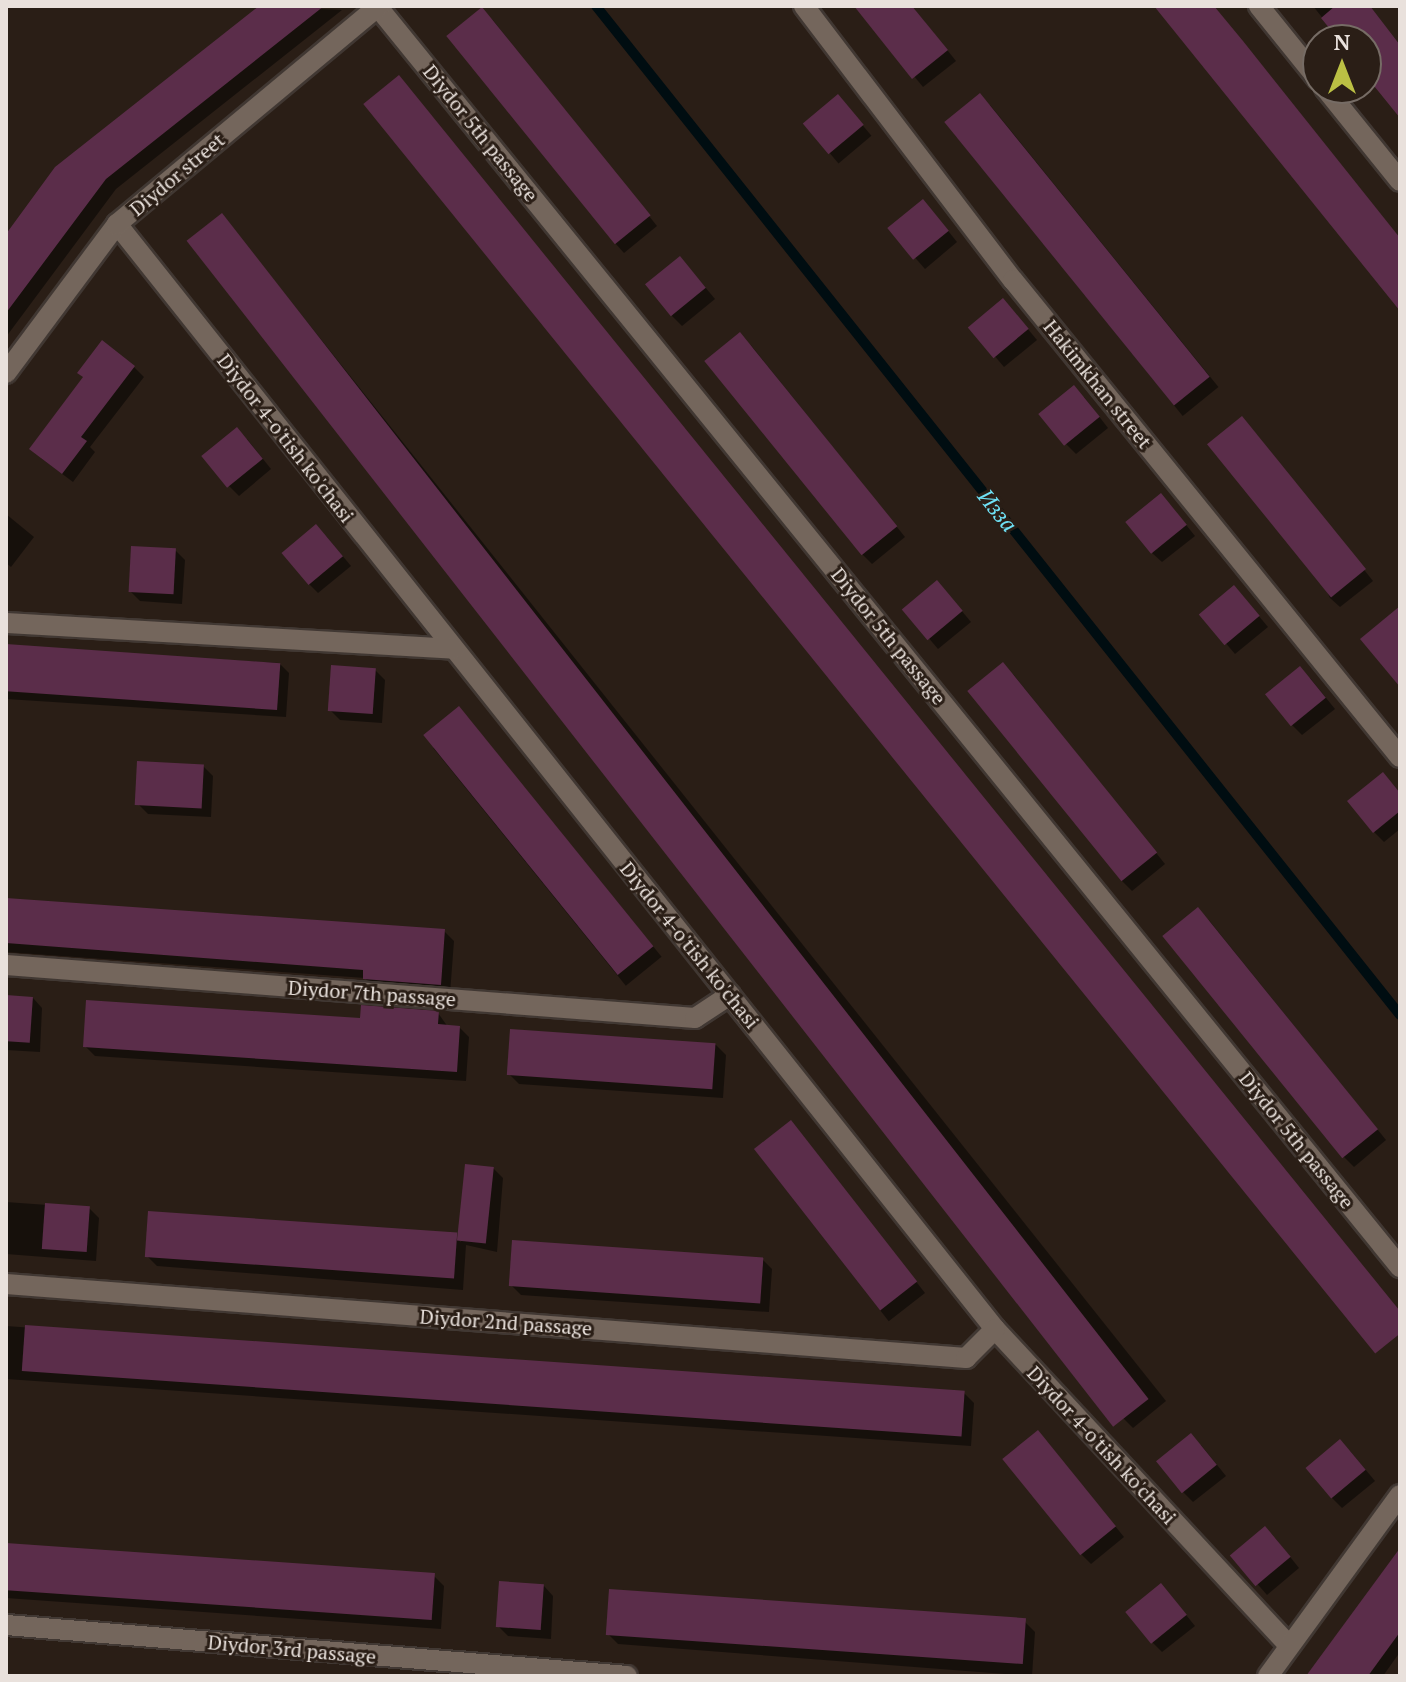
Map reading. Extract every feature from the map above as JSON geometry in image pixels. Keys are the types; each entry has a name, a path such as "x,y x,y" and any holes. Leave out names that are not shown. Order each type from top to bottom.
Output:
{"street":[{"name":"Diydor street","path":"6,373 117,224 378,6"},
{"name":"Diydor 5th passage","path":"378,6 1400,1267"},
{"name":"Hakimkhаn street","path":"804,6 1013,280 1400,757"},
{"path":"1259,6 1302,59"},
{"path":"1338,104 1400,181"},
{"name":"Diydor 4-o'tish ko'chasi","path":"117,224 995,1329 1288,1644"},
{"path":"6,623 453,649"},
{"name":"Diydor 7th passage","path":"6,965 695,1018 730,995"},
{"name":"Diydor 2nd passage","path":"6,1284 966,1358 995,1329"},
{"path":"1268,1676 1288,1644 1400,1495"},
{"name":"Diydor 3rd passage","path":"6,1625 627,1676"}],"building":[{"path":"259,6 324,6 106,179 6,313 6,234 55,167"},
{"path":"854,6 912,6 948,50 912,79"},
{"path":"1154,6 1214,6 1243,41 1400,238 1400,311"},
{"path":"1335,6 1370,6 1400,45 1400,118 1382,96 1382,24 1326,24 1321,18"},
{"path":"482,7 651,215 615,244 446,36"},
{"path":"399,75 1400,1311 1400,1334 1375,1354 363,104"},
{"path":"980,93 1210,377 1174,406 944,122"},
{"path":"838,94 864,125 828,154 803,124"},
{"path":"923,199 949,231 913,260 887,228"},
{"path":"222,213 1149,1399 1113,1427 187,241"},
{"path":"680,256 706,288 671,316 645,284"},
{"path":"1003,298 1029,329 993,358 968,328"},
{"path":"740,332 897,526 862,555 704,361"},
{"path":"102,340 135,366 81,437 87,441 62,474 29,449 83,377 77,373"},
{"path":"1074,385 1100,417 1064,446 1038,414"},
{"path":"1242,416 1366,569 1331,597 1207,444"},
{"path":"237,427 263,459 227,488 201,456"},
{"path":"1161,493 1187,525 1151,554 1125,522"},
{"path":"316,524 343,556 309,585 282,553"},
{"path":"131,546 176,548 174,594 129,592"},
{"path":"937,580 963,611 927,640 902,610"},
{"path":"1234,585 1260,616 1224,645 1199,615"},
{"path":"1400,606 1400,687 1360,639"},
{"path":"6,644 280,663 277,710 6,691"},
{"path":"1003,662 1157,852 1121,881 967,691"},
{"path":"331,665 376,668 373,714 328,711"},
{"path":"1300,666 1326,698 1291,726 1265,694"},
{"path":"459,706 653,946 618,975 423,735"},
{"path":"137,761 204,765 202,808 135,805"},
{"path":"1383,772 1400,793 1400,811 1373,833 1347,801"},
{"path":"6,898 445,929 441,985 363,979 363,970 6,943"},
{"path":"1198,907 1378,1129 1342,1158 1162,936"},
{"path":"6,995 33,997 30,1043 6,1041"},
{"path":"86,1000 360,1018 361,1005 439,1011 438,1024 460,1026 457,1072 83,1047"},
{"path":"510,1029 715,1043 712,1089 507,1075"},
{"path":"791,1120 917,1282 880,1310 754,1149"},
{"path":"465,1164 494,1167 486,1244 457,1241"},
{"path":"45,1203 90,1206 87,1252 42,1249"},
{"path":"148,1211 457,1233 454,1279 145,1257"},
{"path":"512,1240 763,1258 760,1303 509,1286"},
{"path":"25,1325 965,1391 961,1437 22,1371"},
{"path":"1038,1430 1116,1526 1080,1555 1002,1459"},
{"path":"1191,1433 1217,1465 1182,1493 1156,1461"},
{"path":"1340,1439 1366,1470 1331,1499 1306,1468"},
{"path":"1265,1526 1291,1557 1255,1586 1230,1556"},
{"path":"6,1543 435,1573 432,1620 6,1590"},
{"path":"1400,1548 1400,1632 1368,1676 1306,1676"},
{"path":"499,1581 544,1584 541,1630 496,1627"},
{"path":"1161,1583 1187,1615 1151,1644 1125,1612"},
{"path":"609,1589 1026,1618 1023,1664 606,1635"}],"waterway":[{"name":"Изза","path":"596,6 1400,1015"}]}
